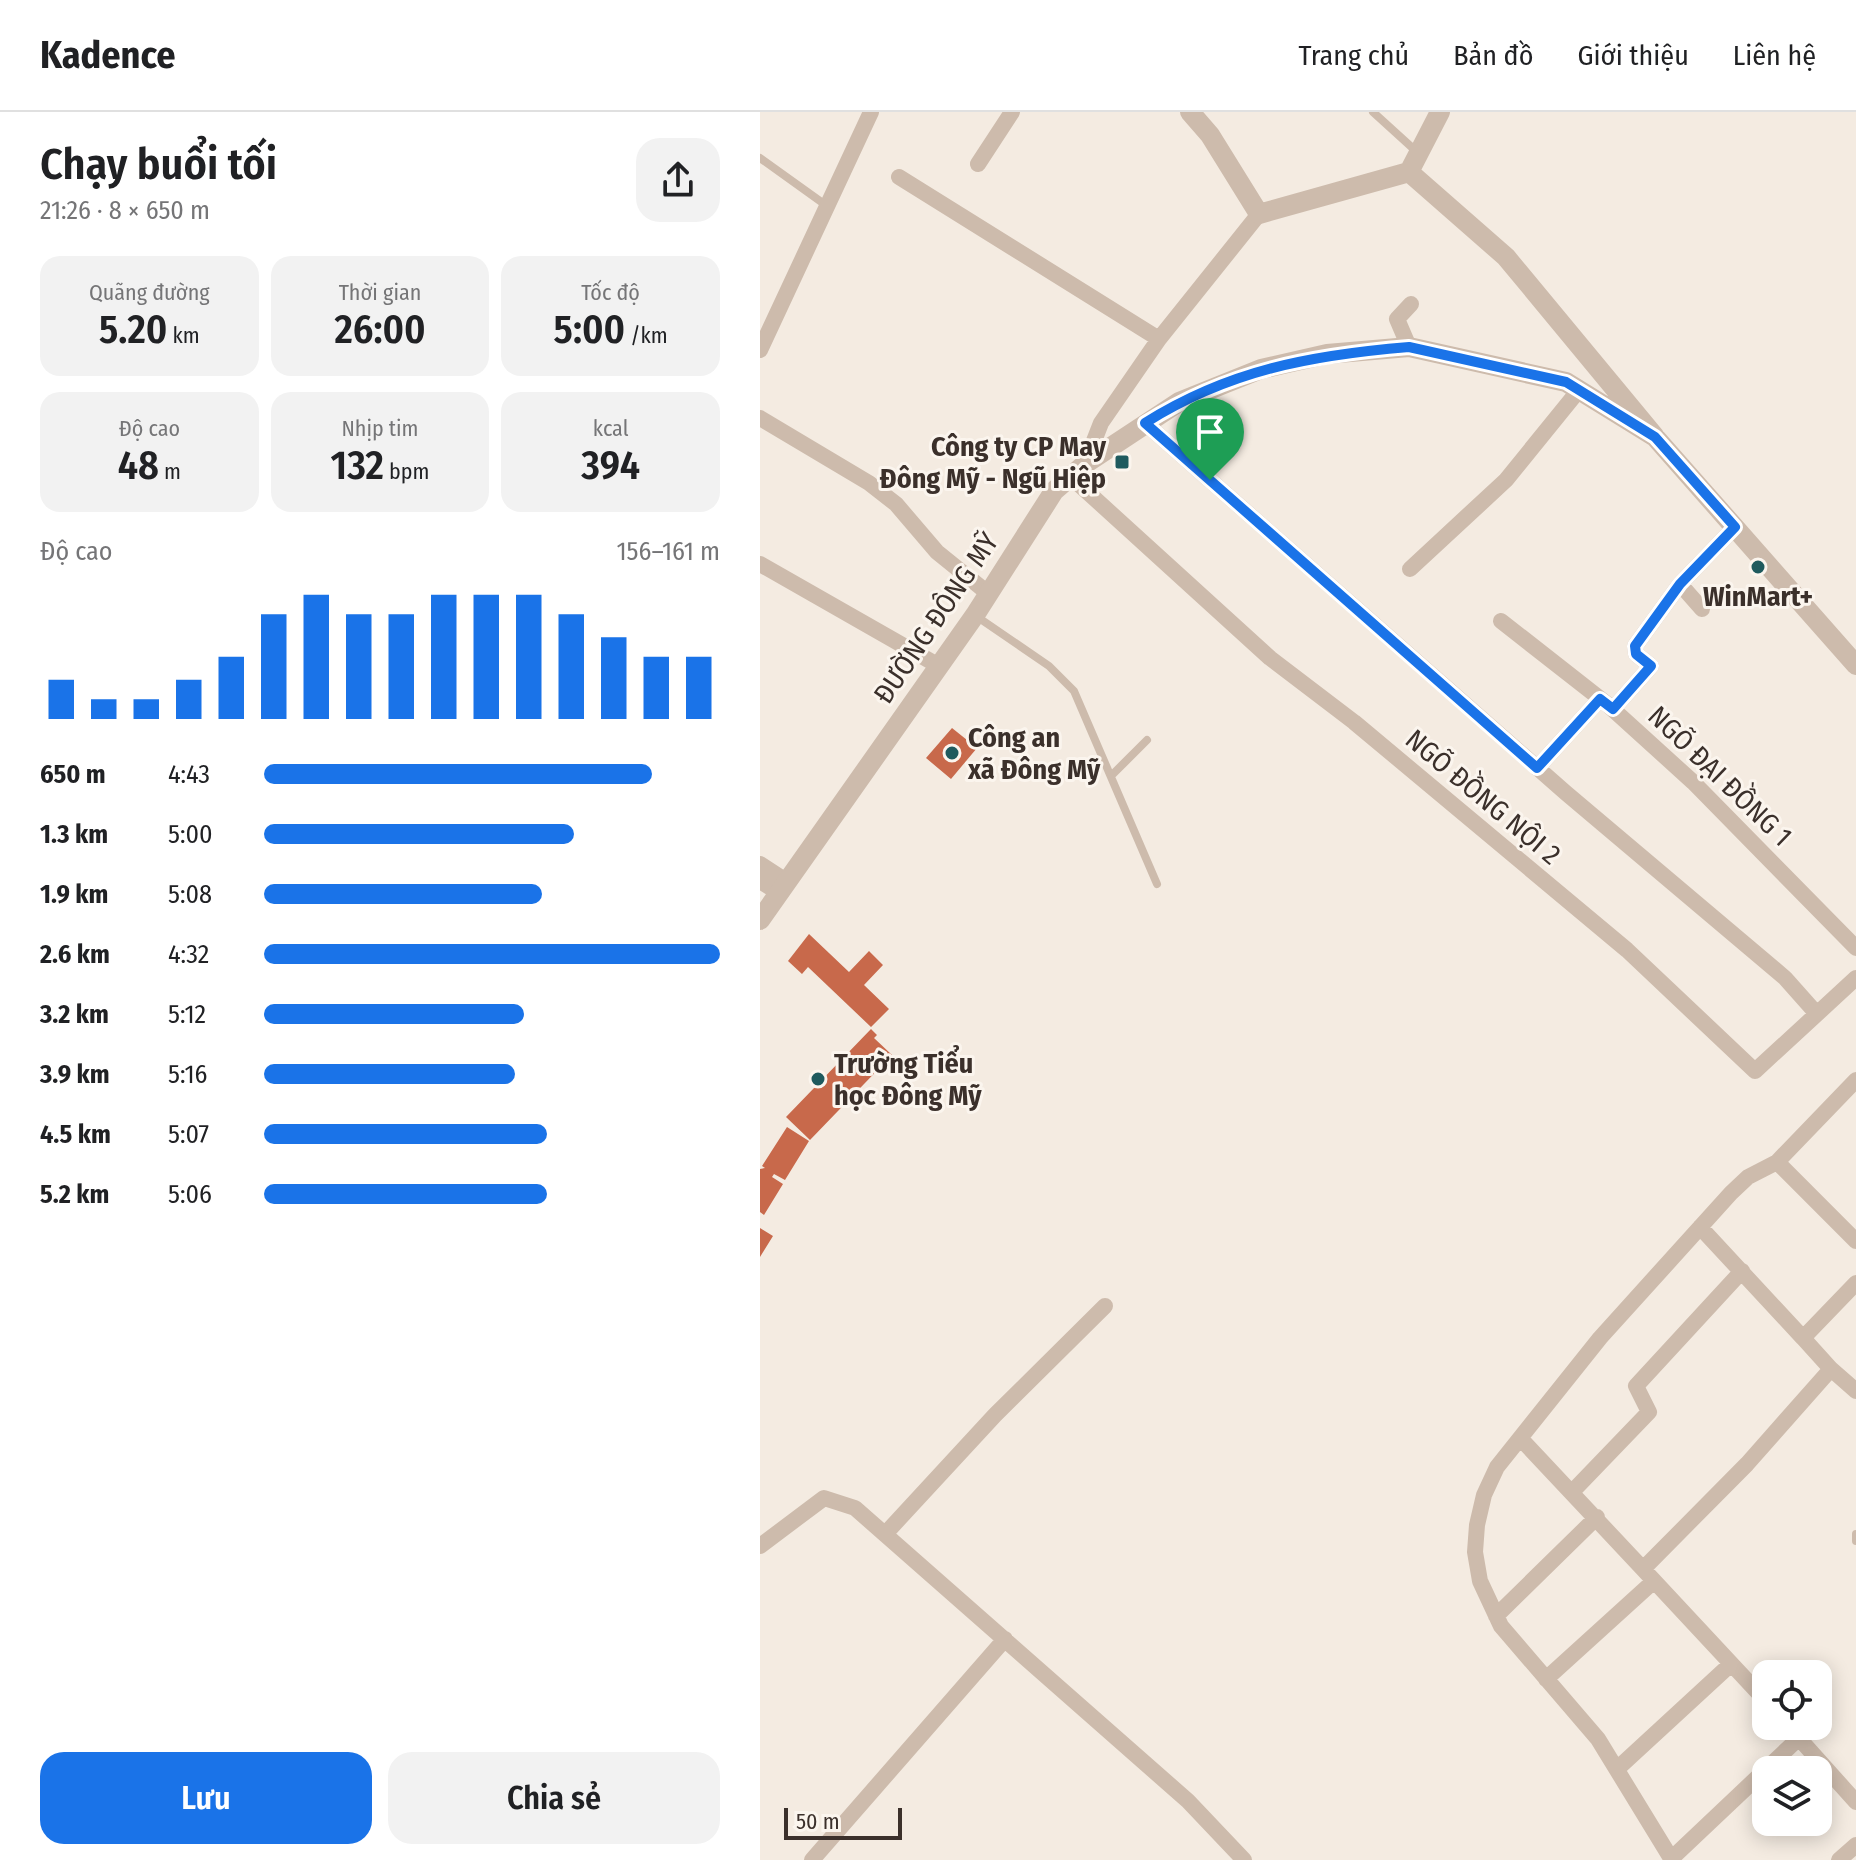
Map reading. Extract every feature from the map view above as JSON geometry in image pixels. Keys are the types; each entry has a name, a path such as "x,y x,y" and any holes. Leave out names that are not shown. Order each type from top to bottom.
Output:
{"street":[{"path":"760,350 871,112"},
{"path":"978,164 1012,112"},
{"path":"1190,112 1210,135 1259,214"},
{"path":"1078,470 1101,423 1159,339 1259,214 1415,164 1440,112"},
{"path":"1415,164 1506,257 1655,437 1856,665"},
{"path":"899,177 1159,339"},
{"path":"1409,347 1397,319 1411,304"},
{"name":"ĐƯỜNG ĐÔNG MỸ","path":"760,920 975,615 1054,491 1078,470 1179,402 1261,369 1327,354 1409,347 1553,379 1579,390 1655,437"},
{"path":"1410,569 1506,480 1579,390"},
{"path":"760,418 887,497 937,552 989,594"},
{"path":"1145,423 1537,768 1785,978 1817,1014"},
{"name":"NGÕ ĐỒNG NỘI 2","path":"1078,470 1270,658 1354,722 1627,950 1755,1071 1856,978"},
{"path":"1537,768 1651,666 1636,654 1635,646 1680,584 1735,527"},
{"path":"760,564 939,666"},
{"path":"1680,584 1702,609"},
{"name":"NGÕ ĐẠI ĐỒNG 1","path":"1501,621 1606,704 1745,833 1856,948"},
{"path":"760,864 782,887"},
{"path":"760,881 782,887"},
{"path":"1785,1740 1671,1859 1592,1731 1496,1616 1480,1581 1475,1552 1477,1525 1484,1495 1497,1467 1600,1338 1748,1177 1777,1162 1854,1086"},
{"path":"1777,1162 1856,1241"},
{"path":"1700,1227 1831,1369 1856,1391"},
{"path":"1573,1491 1649,1412 1636,1386 1742,1271"},
{"path":"1803,1338 1856,1283"},
{"path":"886,1533 1027,1382 1105,1306"},
{"path":"1546,1679 1649,1575 1831,1369"},
{"path":"1521,1439 1573,1491 1752,1686"},
{"path":"760,1546 824,1498 855,1508 1188,1801 1244,1860"},
{"path":"1496,1616 1597,1517"},
{"path":"812,1860 1005,1639"},
{"path":"1617,1769 1731,1664"},
{"path":"1801,1740 1853,1791"},
{"path":"1839,1860 1856,1845"}],"lane":[{"path":"1373,112 1415,164"},
{"path":"760,158 827,206"},
{"path":"975,615 1049,666 1074,691 1113,774 1157,884"},
{"path":"1113,774 1147,740"},
{"path":"1856,1534 1856,1541"}],"building":[{"name":"Công an xã Đông Mỹ","path":"952,728 977,748 951,779 926,758"},
{"path":"809,934 849,972 869,951 883,965 864,985 889,1009 871,1027 808,967 802,974 788,961"},
{"path":"871,1029 877,1035 874,1038 892,1055 810,1140 786,1117"},
{"path":"787,1127 809,1141 785,1180 774,1174 772,1177 783,1184 764,1215 760,1212 760,1169 765,1168 762,1166"},
{"path":"760,1228 773,1236 760,1257"}],"place":[{"name":"Công ty CP May Đông Mỹ - Ngũ Hiệp","path":"1122,462"},
{"name":"WinMart+","path":"1758,567"},
{"name":"Công an xã Đông Mỹ","path":"952,753"},
{"name":"Trường Tiểu học Đông Mỹ","path":"818,1079"}],"route":[{"path":"1409,347 1566,382 1655,437 1735,527 1680,584 1635,646 1636,654 1651,666 1613,709 1600,699 1537,768 1210,480 1145,423 1179,402 1261,369 1327,354 1409,347"}]}
